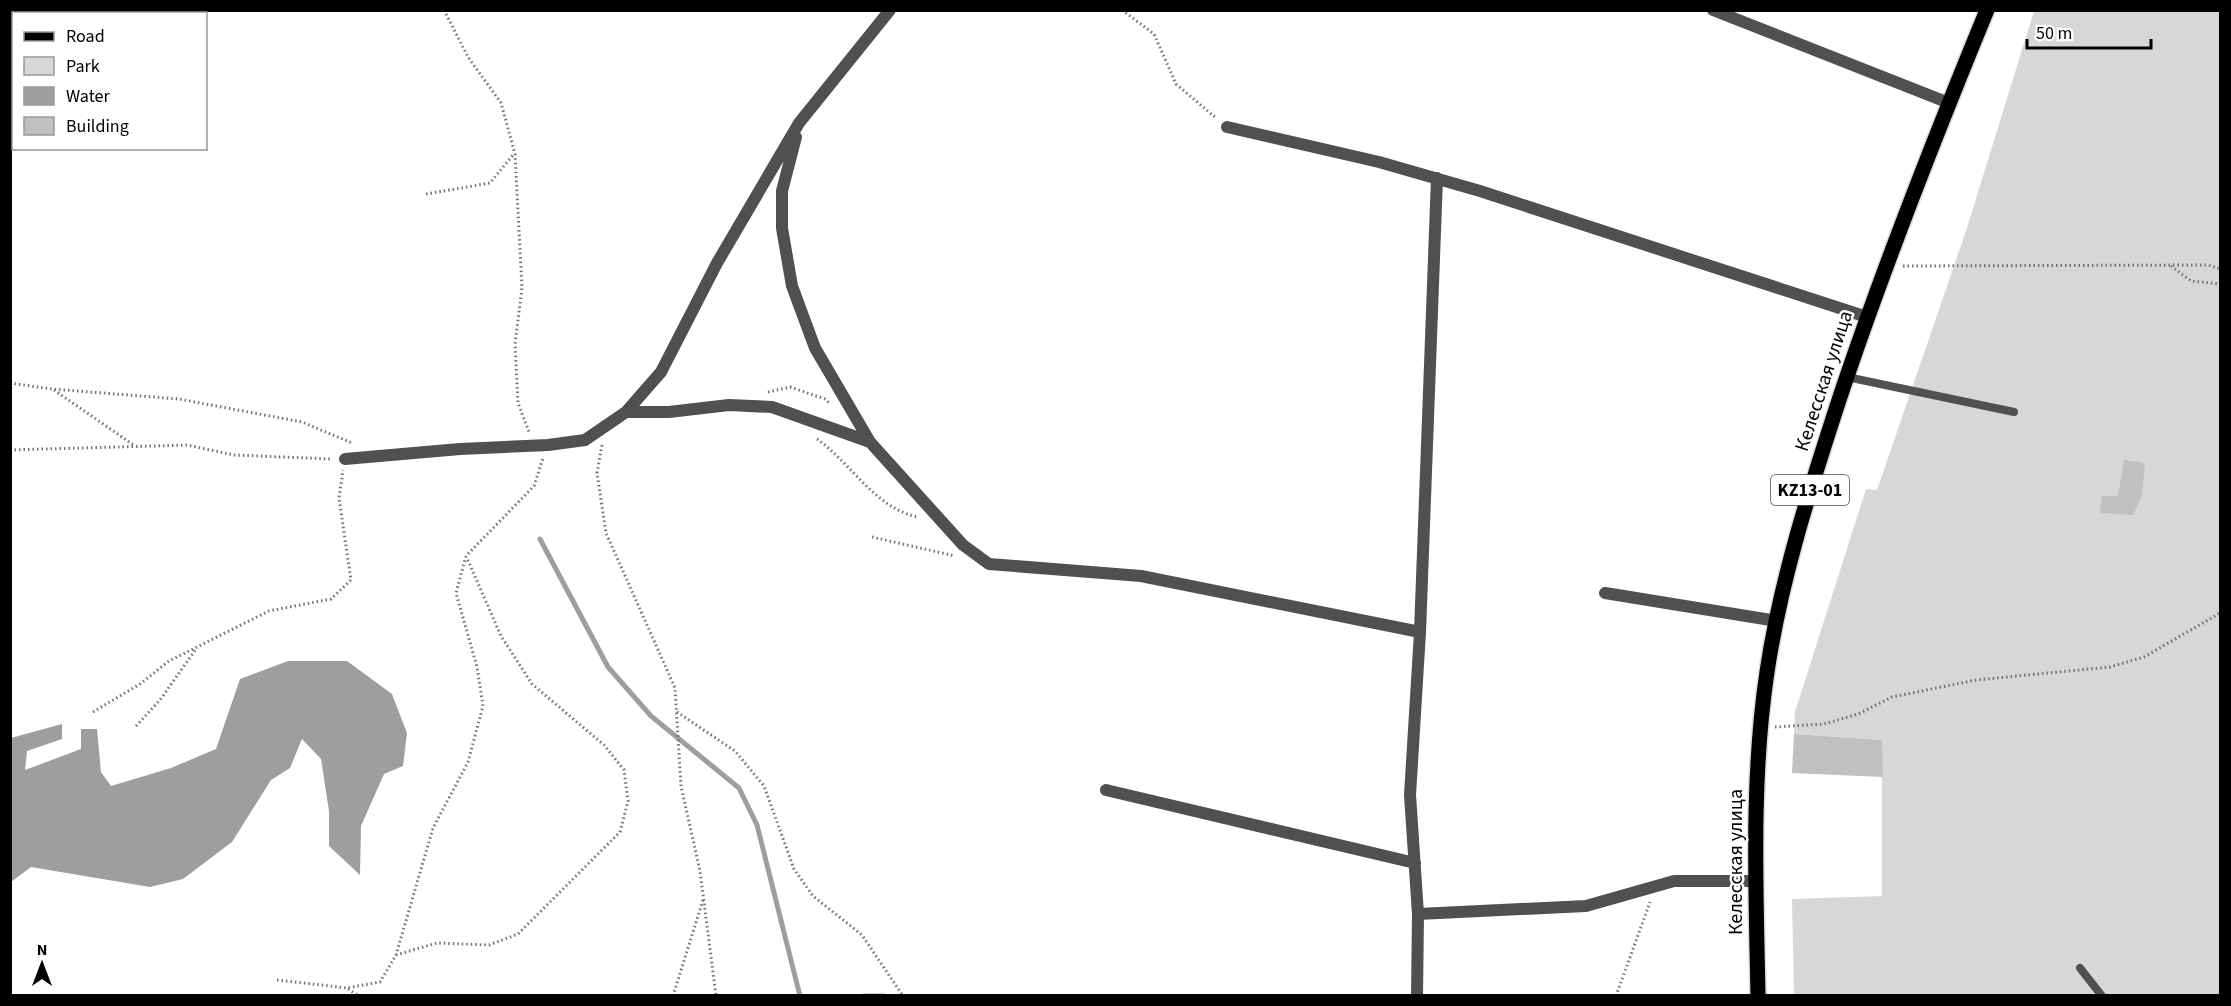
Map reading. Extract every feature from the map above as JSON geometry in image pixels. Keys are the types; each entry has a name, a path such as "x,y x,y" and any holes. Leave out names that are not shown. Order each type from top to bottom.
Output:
{"main road":[{"name":"Келесская улица","path":"1758,996 1755,881 1757,759 1777,621 1802,512 1867,317 1948,103 1987,10"}],"street":[{"path":"345,459 548,445 585,440 626,412 661,372 717,263 799,123 890,10"},
{"path":"1713,10 1948,103"},
{"path":"799,123 782,191 782,228 792,286 815,348 870,441 963,545 989,564 1141,576 1420,632"},
{"path":"1227,127 1379,162 1437,178 1867,317"},
{"path":"1417,996 1418,914 1410,795 1420,632 1437,178"},
{"path":"626,412 669,412 729,405 772,406 870,441"},
{"path":"1605,593 1777,621"},
{"path":"1106,790 1414,863"},
{"path":"1418,914 1586,906 1674,881 1755,881"}],"lane":[{"path":"1847,377 2014,412"},
{"path":"2080,968 2102,996"}],"path":[{"path":"444,10 468,57 501,103 515,154 522,288 515,344 518,403 534,446"},
{"path":"1122,10 1155,33 1176,84 1227,127"},
{"path":"426,194 490,183 515,154"},
{"path":"2170,265 2192,281 2220,284"},
{"path":"1886,266 2208,265 2220,268"},
{"path":"10,383 52,389 179,399 302,422 382,456"},
{"path":"52,389 136,447"},
{"path":"606,426 597,473 606,533 675,688 681,786 703,898 716,996"},
{"path":"808,432 834,452 870,490 903,514 943,522"},
{"path":"10,450 187,445 234,455 345,459 339,498 351,580 331,599 269,611 169,661 140,684 93,712"},
{"path":"276,980 347,988 380,982 396,955 433,828 468,762 483,706 477,667 456,593 466,556 534,486 548,445"},
{"path":"872,537 957,557"},
{"path":"396,955 436,943 489,945 518,933 620,832 628,801 624,770 604,745 532,684 501,636 466,556"},
{"path":"1761,728 1824,724 1858,714 1892,697 1976,680 2110,667 2144,657 2220,613"},
{"path":"136,726 160,700 198,647"},
{"path":"676,712 735,751 764,786 794,869 813,896 862,935 903,996"},
{"path":"1616,996 1656,886"},
{"path":"673,996 703,898"},
{"path":"347,988 360,996"}],"green space":[{"path":"2034,11 2220,11 2220,995 1794,995 1792,899 1882,896 1882,740 1794,734 1795,712 1866,489 1877,490 1966,231"}],"water":[{"path":"288,661 347,661 392,694 407,733 403,766 384,774 361,826 360,875 329,846 329,811 321,759 302,739 290,768 271,780 232,842 183,879 150,887 31,867 11,882 11,738 62,724 62,739 27,751 25,770 81,749 81,729 97,729 101,772 111,786 171,768 216,749 240,679"}],"building":[{"path":"2124,460 2145,463 2142,495 2133,515 2100,513 2102,496 2118,496"},
{"path":"1794,734 1882,740 1883,777 1792,773"}],"waterway":[{"path":"540,539 608,667 651,716 739,788 757,825 800,996"},
{"path":"864,996 884,996"}]}
